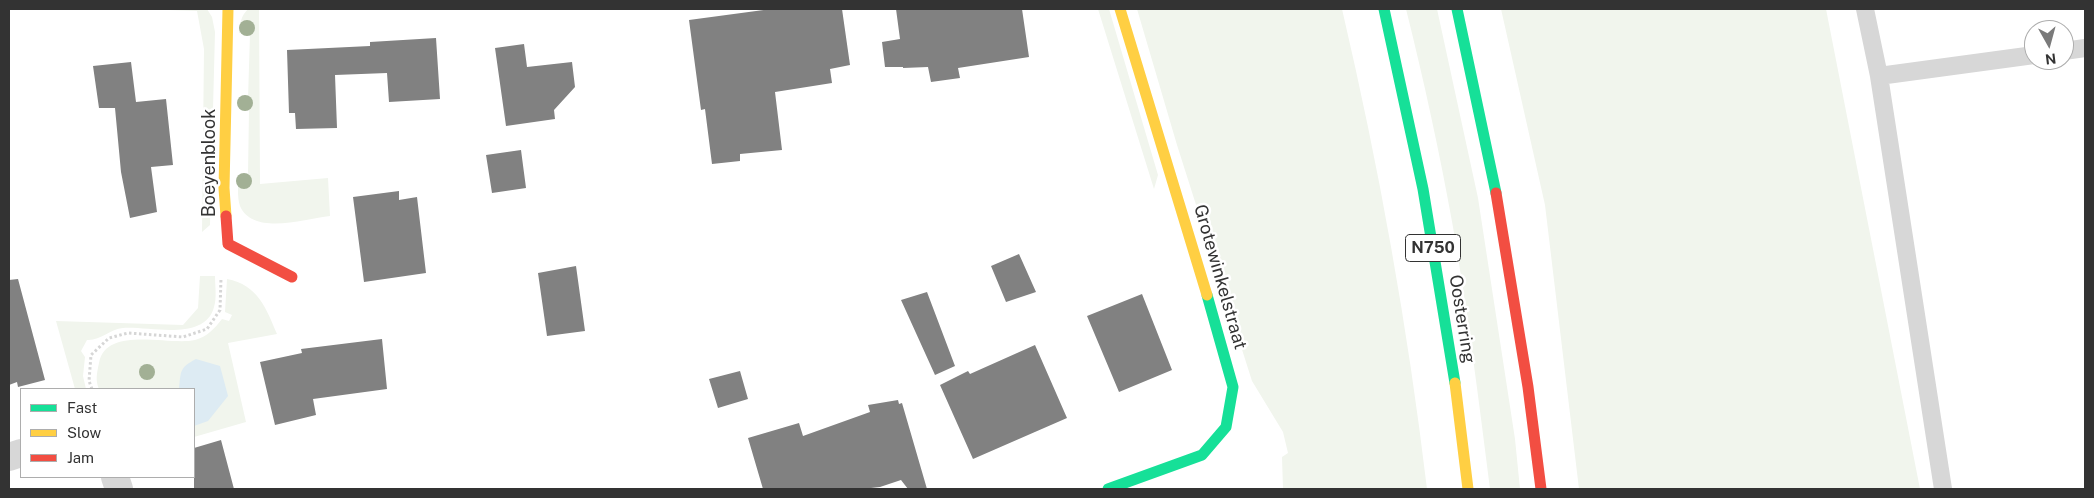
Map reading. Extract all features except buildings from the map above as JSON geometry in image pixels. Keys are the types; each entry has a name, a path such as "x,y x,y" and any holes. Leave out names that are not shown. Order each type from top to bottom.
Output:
{"main road":[{"name":"Boeyenblook","path":"228,9 224,188 228,244 292,277"},
{"name":"Grotewinkelstraat","path":"1108,489 1202,455 1226,427 1232,387 1196,254 1120,9"},
{"name":"Oosterring","path":"1384,9 1423,189 1458,400 1468,489"},
{"path":"1457,9 1494,181 1528,387 1541,489"}],"lane":[{"path":"1866,9 1880,76 1943,489"},
{"path":"1880,76 2024,56"}],"path":[{"path":"92,388 89,381 91,355 109,338 128,332 183,336 207,329 220,310 221,276"}],"shaded area":[{"path":"139,9 207,9 212,17 215,32 210,225 202,232 204,49 197,11"},
{"path":"248,9 259,9 260,184 328,178 330,216 294,222 268,223 256,221 247,215 240,206 238,195 239,175 248,174 249,110 240,110 240,99 248,99 250,34 239,33 241,20"},
{"path":"1098,9 1109,9 1158,175 1154,189"},
{"path":"1137,9 1342,9 1368,128 1402,308 1427,489 1283,489 1282,457 1288,453 1283,432 1252,381 1177,145"},
{"path":"1406,9 1437,9 1478,198 1515,439 1520,489 1490,489 1453,227 1443,172"},
{"path":"1501,9 1826,9 1920,489 1579,489 1545,205"},
{"path":"200,276 215,276 216,296 214,307 209,318 200,325 175,330 123,328 114,330 96,339 87,340 81,351 85,357 83,376 86,388 75,388 56,321 183,325 198,308"},
{"path":"227,279 238,282 254,292 265,307 277,334 228,343 246,422 195,437 195,388 99,388 97,373 99,363 104,351 113,344 140,340 184,341 199,339 214,329 222,319 229,321 232,315 225,312"},
{"path":"196,359 220,366 228,396 208,421 195,426 195,388 179,388 182,371 186,365"}],"traffic: fast":[{"path":"1384,9 1423,189 1455,383"},
{"path":"1457,9 1496,193"},
{"path":"1108,489 1202,455 1226,427 1233,387 1207,295"}],"traffic: slow":[{"path":"226,216 224,188 228,9"},
{"path":"1120,9 1207,295"},
{"path":"1455,383 1468,489"}],"traffic: jam":[{"path":"1496,193 1528,387 1541,489"},
{"path":"226,216 228,244 292,277"}]}
